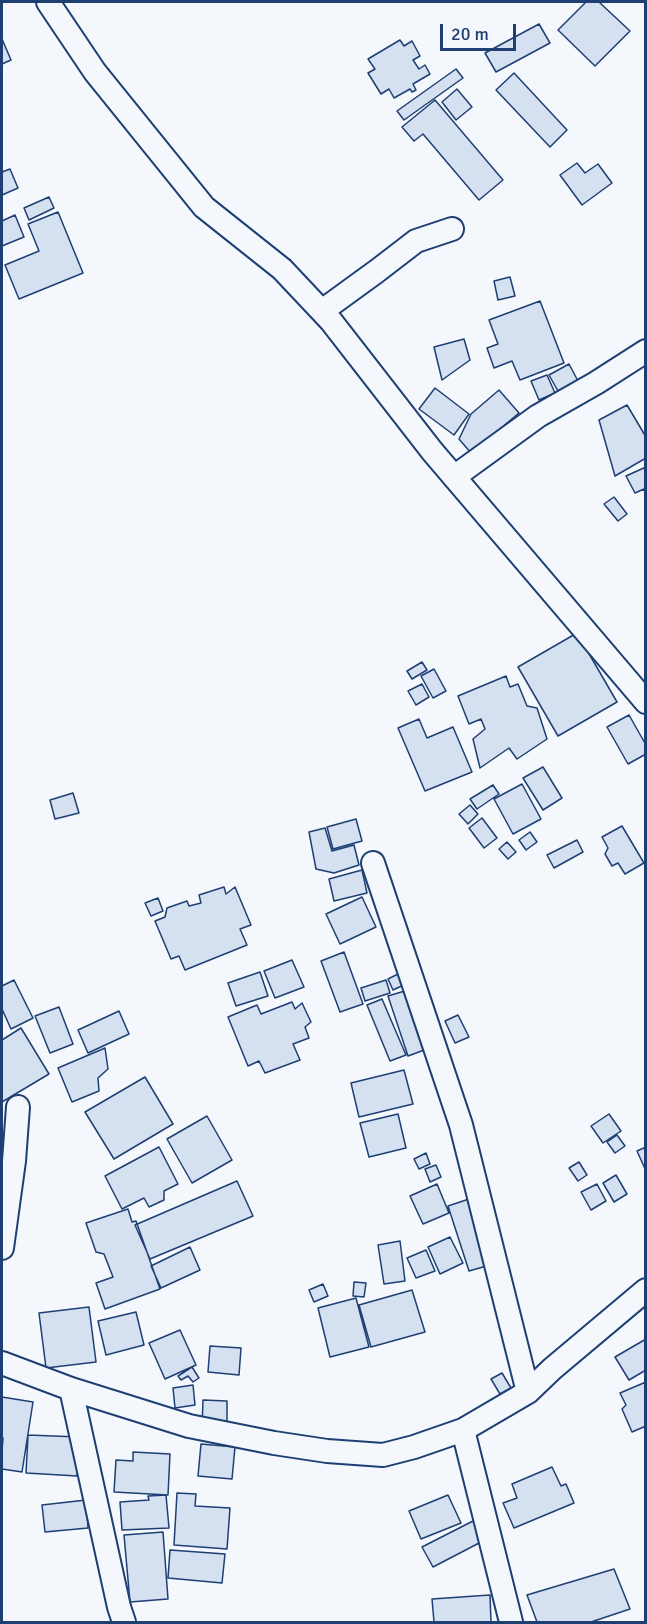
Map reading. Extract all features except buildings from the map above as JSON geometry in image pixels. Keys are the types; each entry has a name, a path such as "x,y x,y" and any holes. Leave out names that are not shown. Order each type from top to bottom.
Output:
{"street":[{"path":"48,2 95,72 204,207 282,269 332,321 432,451 645,702"},
{"path":"322,311 416,241 452,229"},
{"path":"454,477 538,416 596,383 645,351"},
{"path":"373,863 461,1125 528,1392"},
{"path":"2,1248 14,1161 18,1107"},
{"path":"2,1363 71,1389 189,1426 327,1451 383,1455 463,1430 528,1392 645,1290"},
{"path":"71,1389 124,1623"},
{"path":"463,1430 512,1623"}]}
